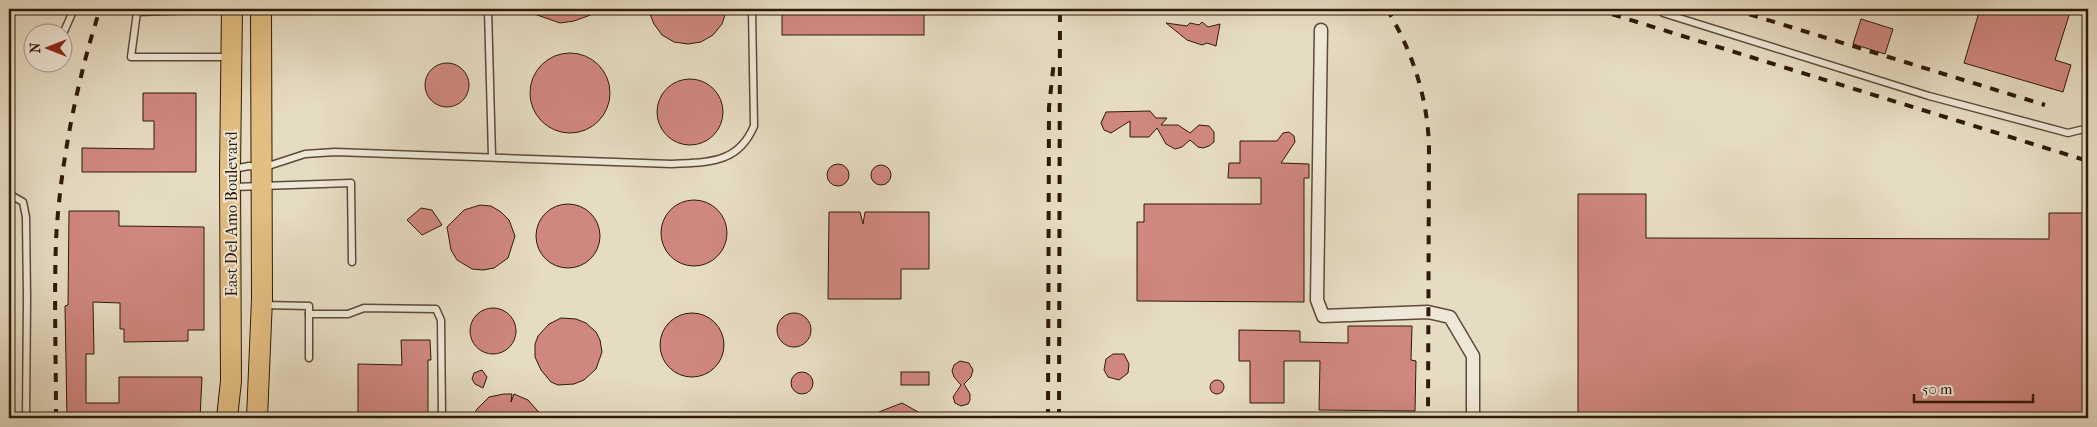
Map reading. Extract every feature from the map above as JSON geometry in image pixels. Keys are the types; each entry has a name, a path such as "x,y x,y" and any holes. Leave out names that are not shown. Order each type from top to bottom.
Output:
{"main road":[{"name":"East Del Amo Boulevard","path":"227,418 231,381 230,179 232,9"},
{"name":"East Del Amo Boulevard","path":"257,418 262,304 262,9"}],"street":[{"path":"1320,30 1317,300 1323,316 1428,312 1450,317 1473,356 1474,418"}],"lane":[{"path":"68,22 74,9"},
{"path":"232,9 137,12 131,57 232,57"},
{"path":"488,9 492,157"},
{"path":"262,177 305,154 335,152 672,164 702,162 727,156 738,152 748,140 754,126 752,9"},
{"path":"1662,9 1663,13 1929,96 2068,132 2088,127"},
{"path":"230,179 249,166 262,177"},
{"path":"230,179 262,177 351,183 352,262"},
{"path":"9,194 23,202 26,217 26,418"},
{"path":"262,304 309,306 309,358"},
{"path":"309,314 348,314 364,308 436,309 441,320 442,418"}],"building":[{"path":"523,9 604,10 574,21 560,23"},
{"path":"648,9 727,9 722,24 713,35 701,42 688,44 674,42 662,35 654,24"},
{"path":"782,9 924,9 924,35 782,35"},
{"path":"1980,9 2071,9 2055,60 2071,65 2063,92 1964,63"},
{"path":"1861,19 1893,29 1885,54 1853,44"},
{"path":"1202,22 1208,27 1220,24 1216,46 1207,43 1202,45 1187,40 1166,23 1187,26 1190,23 1199,25"},
{"path":"570,53 585,56 598,65 607,78 610,93 607,108 598,121 585,130 570,133 555,130 542,121 533,108 530,93 533,78 542,65 555,56"},
{"path":"447,63 459,67 465,73 469,85 465,97 459,103 447,107 435,103 429,97 425,85 429,73 435,67"},
{"path":"690,79 702,82 713,89 720,100 723,112 720,124 713,135 702,142 690,145 678,142 667,135 660,124 657,112 660,100 667,89 678,82"},
{"path":"143,93 196,93 196,172 82,172 82,148 154,149 154,121 143,121"},
{"path":"1150,111 1156,118 1167,118 1161,125 1178,125 1190,133 1199,125 1209,126 1214,132 1214,142 1203,148 1198,147 1190,140 1182,147 1175,149 1166,144 1157,128 1149,137 1130,137 1130,121 1111,133 1104,130 1101,123 1106,112"},
{"path":"1289,132 1294,136 1295,142 1281,163 1309,164 1309,178 1304,178 1304,302 1137,301 1137,222 1144,222 1144,204 1261,204 1261,178 1228,178 1229,163 1240,163 1240,141 1277,141 1283,133"},
{"path":"838,164 846,167 849,175 846,183 838,186 830,183 827,175 830,167"},
{"path":"877,165 885,165 891,171 891,179 885,185 877,185 871,179 871,171"},
{"path":"1578,194 1646,194 1646,238 2049,239 2049,213 2088,213 2088,418 1578,418"},
{"path":"694,200 707,203 717,210 724,220 727,233 724,246 717,256 707,263 694,266 681,263 671,256 664,246 661,233 664,220 671,210 681,203"},
{"path":"562,204 574,204 591,213 598,224 600,236 598,248 591,259 574,268 562,268 550,263 541,254 536,242 536,230 541,218 550,209"},
{"path":"480,205 491,206 501,212 509,220 515,236 508,258 494,268 483,270 472,269 457,260 451,250 447,227 464,210"},
{"path":"421,208 432,210 442,225 422,235 407,220"},
{"path":"69,211 119,211 119,226 204,227 204,330 188,330 188,341 124,342 124,329 120,329 120,303 93,302 94,354 86,354 86,403 119,403 119,377 202,377 200,418 67,418 65,306 68,305"},
{"path":"829,212 860,212 863,224 865,212 929,212 929,269 901,269 901,299 828,299"},
{"path":"493,308 506,312 512,318 516,331 512,344 506,350 493,354 480,350 474,344 470,331 474,318 480,312"},
{"path":"686,313 698,313 715,322 722,333 724,345 722,357 715,368 698,377 686,377 674,372 665,363 660,351 660,339 665,327 674,318"},
{"path":"794,313 801,314 806,318 810,323 810,337 806,342 801,346 794,347 787,346 782,342 778,337 777,330 778,323 782,318 787,314"},
{"path":"561,318 576,319 586,323 596,332 600,340 602,352 596,369 584,380 574,384 558,385 551,382 541,370 535,357 535,344 538,336 549,324"},
{"path":"1348,326 1412,326 1411,360 1416,361 1415,411 1319,410 1320,361 1284,361 1284,403 1250,403 1250,361 1239,361 1239,330 1300,331 1300,342 1348,343"},
{"path":"401,340 430,340 431,360 428,360 428,414 419,414 419,418 405,418 405,414 378,414 378,418 358,418 358,364 402,365"},
{"path":"1113,354 1124,354 1129,364 1128,373 1119,380 1108,377 1104,370 1106,359"},
{"path":"960,361 969,363 973,370 971,377 964,384 970,394 970,400 968,404 961,406 955,403 953,397 961,385 954,377 952,371 954,365"},
{"path":"482,370 487,377 483,388 475,384 472,379 474,373"},
{"path":"802,372 810,375 813,383 810,391 802,394 794,391 791,383 794,375"},
{"path":"901,372 929,372 929,385 901,385"},
{"path":"1214,380 1220,380 1224,387 1220,394 1214,394 1210,390 1210,384"},
{"path":"512,394 511,402 514,394 528,400 544,418 472,418 477,409 489,397"},
{"path":"902,403 929,418 866,418 866,417"}],"railway":[{"path":"56,418 55,284 56,240 61,182 77,94 100,9"},
{"path":"1059,418 1060,9"},
{"path":"1387,9 1404,41 1417,74 1428,127 1428,418"},
{"path":"1595,9 2088,161"},
{"path":"1732,9 2045,105"},
{"path":"1048,418 1049,107 1054,61"}]}
